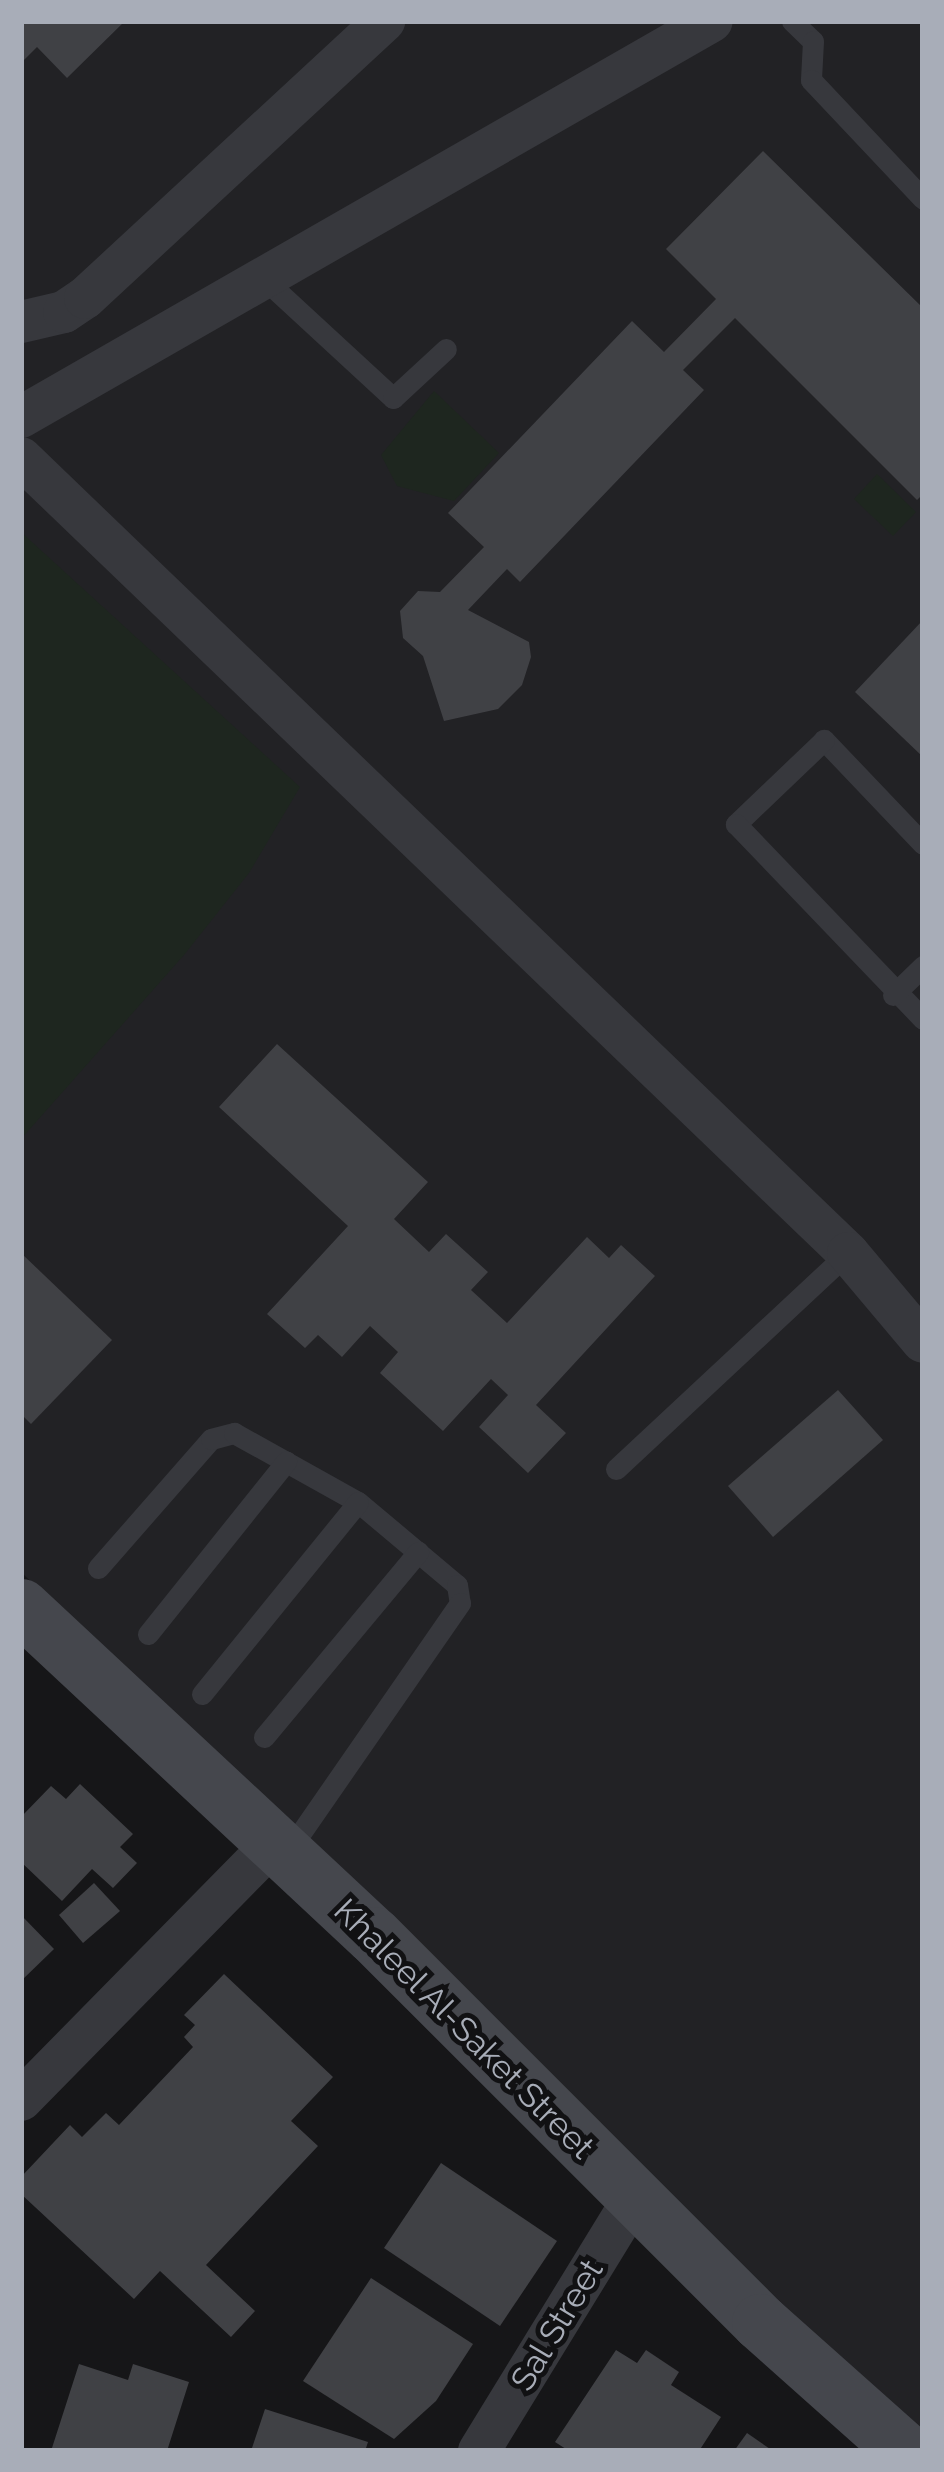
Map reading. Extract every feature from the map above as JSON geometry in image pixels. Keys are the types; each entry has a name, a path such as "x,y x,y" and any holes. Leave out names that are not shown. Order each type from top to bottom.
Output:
{"street":[{"path":"21,322 53,316 85,298 385,21"},
{"path":"21,417 684,27"},
{"path":"21,458 918,1324"},
{"name":"Khaleel Al-Saket Street","path":"21,1607 279,1850 634,2198 905,2451"},
{"path":"21,2100 279,1850"},
{"name":"Sal Street","path":"479,2451 634,2198"}],"lane":[{"path":"792,21 813,41 811,80 923,199"},
{"path":"263,278 393,398 446,349"},
{"path":"923,844 824,740 736,824 893,995 923,1019"},
{"path":"893,995 923,966"},
{"path":"616,1468 848,1253"},
{"path":"98,1568 212,1439 235,1433 358,1502 457,1585 460,1603 279,1850"},
{"path":"148,1634 286,1462"},
{"path":"202,1694 358,1502"},
{"path":"265,1736 418,1552"}],"shaded area":[{"path":"21,21 923,21 923,2441 21,1572"},
{"path":"434,391 499,453 454,501 397,486 381,455"},
{"path":"877,474 916,512 893,536 854,499"},
{"path":"21,532 300,787 249,873 184,955 21,1139"}],"building":[{"path":"21,21 125,21 67,78 37,47 21,63"},
{"path":"763,151 923,308 923,494 917,500 735,318 683,370 704,390 520,582 507,569 468,610 529,642 531,657 522,685 498,709 444,721 423,656 403,638 400,611 418,591 440,592 484,547 448,513 632,321 664,352 716,299 666,249"},
{"path":"923,620 923,757 855,692"},
{"path":"277,1044 428,1182 394,1219 429,1252 446,1234 488,1272 471,1290 507,1323 587,1237 609,1258 621,1245 655,1276 536,1405 566,1433 528,1473 479,1427 508,1395 491,1379 443,1431 380,1373 398,1352 370,1326 342,1357 318,1335 305,1348 267,1314 348,1226 219,1107"},
{"path":"21,1253 112,1340 31,1424 21,1414"},
{"path":"838,1390 883,1440 773,1537 728,1486"},
{"path":"80,1784 133,1834 120,1847 137,1863 113,1888 92,1869 62,1901 21,1862 21,1817 51,1786 66,1799"},
{"path":"94,1883 120,1911 83,1943 59,1915"},
{"path":"21,1915 54,1949 21,1981"},
{"path":"224,1974 333,2077 291,2121 318,2146 206,2265 255,2311 231,2337 160,2271 134,2299 21,2194 21,2177 70,2125 82,2137 106,2113 119,2125 193,2047 184,2037 195,2025 184,2015"},
{"path":"441,2163 557,2241 500,2326 384,2248"},
{"path":"371,2278 473,2344 436,2401 394,2439 303,2381"},
{"path":"616,2350 637,2363 646,2350 679,2372 671,2385 721,2417 699,2451 569,2451 555,2442"},
{"path":"79,2364 128,2380 133,2364 189,2382 167,2451 51,2451"},
{"path":"265,2409 368,2442 365,2451 251,2451"},
{"path":"747,2433 773,2451 734,2451"}]}
